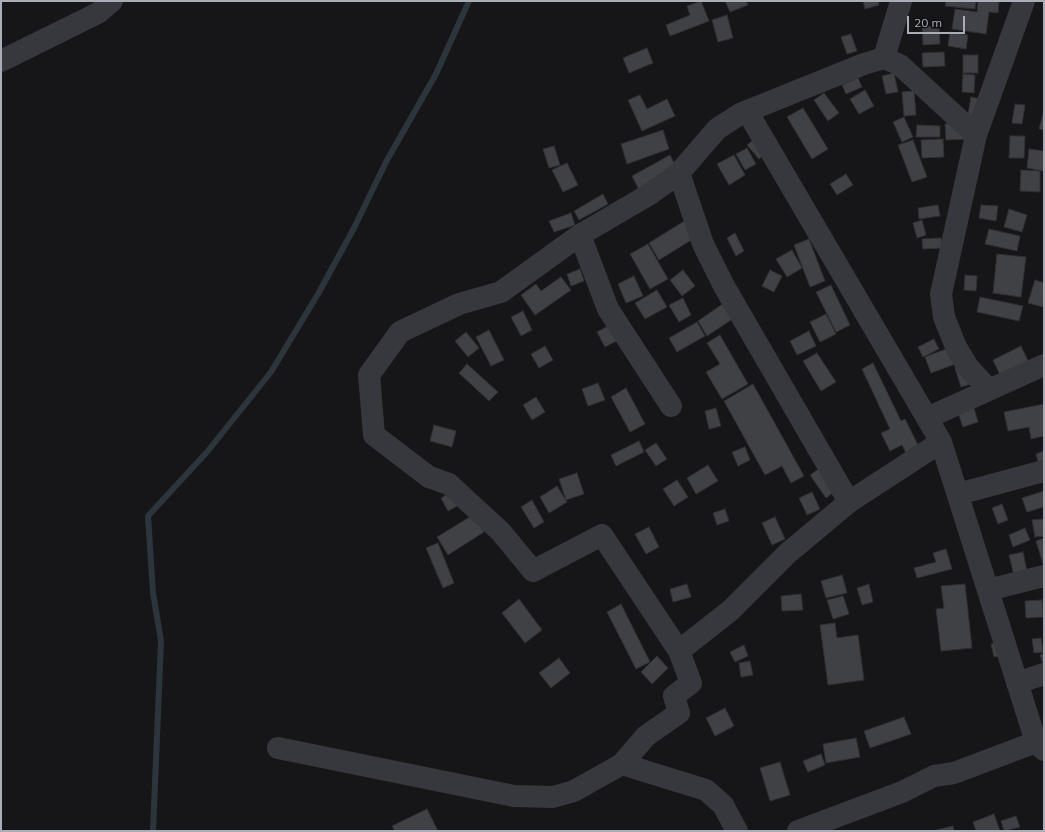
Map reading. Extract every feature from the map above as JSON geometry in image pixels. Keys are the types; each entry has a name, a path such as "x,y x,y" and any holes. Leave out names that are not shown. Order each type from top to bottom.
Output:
{"street":[{"path":"1,61 98,13 112,1"},
{"path":"884,58 900,1"},
{"path":"990,390 968,367 956,347 944,317 941,294 976,136 1024,1"},
{"path":"278,748 514,796 553,798 574,791 622,764 646,736 680,713 674,696 690,683 679,651 602,535 533,571 501,532 449,484 429,477 374,435 369,375 400,332 459,304 501,292 580,235 650,194 679,173 717,129 740,114 864,64 884,58 900,65 976,136"},
{"path":"747,111 941,442 1017,683 1040,746 954,772 934,776 902,792 798,831"},
{"path":"679,173 703,244 724,286 849,502"},
{"path":"580,235 608,309 671,406"},
{"path":"927,418 1044,365"},
{"path":"679,651 731,610 788,553 849,502 941,442"},
{"path":"958,494 1044,471"},
{"path":"988,590 1044,576"},
{"path":"1017,683 1044,674"},
{"path":"622,764 706,790 723,805 737,831"}],"building":[{"path":"701,1 709,21 670,36 666,25 690,15 687,6"},
{"path":"725,1 746,1 748,5 730,12"},
{"path":"863,1 878,1 879,5 865,9"},
{"path":"946,1 976,1 975,9 945,6"},
{"path":"978,1 999,1 998,13 989,12 986,34 952,29 955,9 977,12"},
{"path":"727,15 733,38 718,42 712,20"},
{"path":"939,26 940,44 923,45 922,27"},
{"path":"950,32 968,35 966,49 948,46"},
{"path":"851,34 857,51 847,54 841,37"},
{"path":"647,48 653,63 629,73 623,58"},
{"path":"944,52 945,66 923,67 922,53"},
{"path":"963,55 978,55 978,73 963,73"},
{"path":"894,73 898,92 886,94 882,76"},
{"path":"963,74 975,75 974,93 962,92"},
{"path":"858,78 862,87 846,94 842,85"},
{"path":"865,90 874,106 859,114 850,99"},
{"path":"914,91 916,115 904,116 902,92"},
{"path":"824,93 839,113 828,121 814,100"},
{"path":"640,95 647,109 667,99 675,116 642,131 628,100"},
{"path":"971,97 987,100 983,123 967,120"},
{"path":"1015,104 1025,105 1022,124 1012,123"},
{"path":"803,108 828,149 812,159 787,117"},
{"path":"1044,111 1044,130 1039,129"},
{"path":"904,117 913,137 902,142 893,122"},
{"path":"967,123 968,139 946,140 945,124"},
{"path":"917,125 940,126 940,137 916,137"},
{"path":"663,130 669,149 627,164 621,144"},
{"path":"763,132 775,146 759,159 747,145"},
{"path":"1010,136 1025,136 1024,158 1009,158"},
{"path":"943,139 944,157 922,158 921,140"},
{"path":"913,140 927,177 912,182 898,145"},
{"path":"554,146 560,165 549,168 543,149"},
{"path":"747,148 756,164 745,170 736,154"},
{"path":"1029,149 1044,151 1044,171 1027,168"},
{"path":"670,155 677,169 639,190 632,176"},
{"path":"734,155 745,175 729,185 717,164"},
{"path":"567,163 578,185 563,192 552,170"},
{"path":"1021,170 1040,171 1040,192 1020,191"},
{"path":"846,174 853,185 837,195 830,184"},
{"path":"603,194 608,204 579,220 574,211"},
{"path":"938,205 940,216 919,219 918,208"},
{"path":"981,205 998,206 996,221 979,218"},
{"path":"1009,209 1027,215 1022,232 1004,227"},
{"path":"571,213 575,225 554,232 549,221"},
{"path":"686,220 696,237 659,260 649,243"},
{"path":"922,220 926,235 917,238 913,223"},
{"path":"989,229 1020,236 1017,251 985,244"},
{"path":"735,233 744,251 736,256 727,238"},
{"path":"941,238 942,248 923,249 922,239"},
{"path":"809,239 825,281 810,287 794,245"},
{"path":"648,244 668,279 650,289 630,254"},
{"path":"792,250 802,268 787,277 776,259"},
{"path":"997,254 1026,257 1021,297 993,293"},
{"path":"580,269 584,281 571,286 567,274"},
{"path":"683,270 695,286 682,296 670,280"},
{"path":"770,270 782,276 774,292 762,286"},
{"path":"965,275 977,276 976,291 964,290"},
{"path":"634,276 643,296 626,303 618,284"},
{"path":"561,277 571,290 535,315 521,295 536,284 541,291"},
{"path":"1035,280 1044,283 1043,307 1028,303"},
{"path":"831,285 850,325 836,332 816,292"},
{"path":"657,290 667,307 645,319 635,303"},
{"path":"980,297 1023,306 1019,321 977,312"},
{"path":"683,298 691,315 679,322 669,305"},
{"path":"724,303 734,318 707,336 698,321"},
{"path":"523,311 532,330 521,336 511,317"},
{"path":"826,314 836,334 820,342 810,322"},
{"path":"697,322 705,336 677,352 669,338"},
{"path":"612,324 620,339 605,347 597,332"},
{"path":"489,330 504,360 491,366 476,337"},
{"path":"809,331 816,346 797,355 790,341"},
{"path":"466,332 479,348 468,357 455,341"},
{"path":"720,335 748,384 722,399 706,372 720,364 707,343"},
{"path":"934,339 939,349 923,357 918,347"},
{"path":"959,344 966,360 931,373 925,357"},
{"path":"545,346 553,360 539,368 531,354"},
{"path":"1021,346 1029,363 1001,377 993,360"},
{"path":"817,353 836,382 821,391 803,361"},
{"path":"873,363 901,421 905,419 922,453 909,459 902,445 890,451 881,433 890,429 862,369"},
{"path":"972,363 977,382 961,387 955,368"},
{"path":"467,364 498,392 489,401 459,373"},
{"path":"598,383 605,400 588,406 582,389"},
{"path":"753,384 804,476 791,483 782,466 765,475 724,401"},
{"path":"626,388 645,424 630,432 611,397"},
{"path":"536,397 545,412 532,420 523,405"},
{"path":"1044,404 1044,436 1031,439 1029,427 1008,431 1004,412"},
{"path":"716,408 721,426 709,429 705,411"},
{"path":"974,408 978,422 963,427 958,413"},
{"path":"434,425 456,431 452,447 430,441"},
{"path":"639,441 644,452 616,466 611,455"},
{"path":"656,443 667,459 656,466 645,450"},
{"path":"745,447 750,460 738,466 732,452"},
{"path":"1044,451 1044,463 1039,465 1036,454"},
{"path":"708,465 718,481 696,494 687,478"},
{"path":"822,467 838,489 826,498 810,475"},
{"path":"577,473 584,494 566,500 559,479"},
{"path":"677,480 688,497 674,506 663,489"},
{"path":"557,486 567,502 549,513 540,497"},
{"path":"454,491 461,504 448,511 441,498"},
{"path":"1044,491 1044,507 1027,512 1022,498"},
{"path":"812,492 820,509 807,515 799,498"},
{"path":"532,500 544,522 534,528 521,507"},
{"path":"1002,504 1008,520 998,524 992,508"},
{"path":"725,509 729,521 717,525 713,513"},
{"path":"473,515 484,532 448,555 437,537"},
{"path":"775,517 785,539 772,545 762,523"},
{"path":"1044,519 1044,536 1035,537 1032,520"},
{"path":"649,527 659,547 646,554 635,534"},
{"path":"1025,528 1030,540 1013,547 1009,535"},
{"path":"1044,538 1044,567 1036,541"},
{"path":"438,543 454,583 443,588 426,548"},
{"path":"946,549 952,569 917,578 914,568 936,562 933,553"},
{"path":"1023,552 1029,581 1016,584 1009,555"},
{"path":"842,575 847,593 826,598 821,581"},
{"path":"687,584 691,597 673,602 670,589"},
{"path":"869,584 873,602 862,605 857,588"},
{"path":"965,584 972,648 941,651 936,609 944,608 941,586"},
{"path":"801,594 803,610 782,611 781,596"},
{"path":"843,596 849,614 833,619 827,600"},
{"path":"519,599 542,630 525,643 502,613"},
{"path":"1042,600 1043,617 1026,618 1025,601"},
{"path":"621,604 650,662 636,669 607,612"},
{"path":"835,623 837,638 858,635 864,680 828,685 820,625"},
{"path":"1041,638 1043,652 1034,653 1032,639"},
{"path":"1001,642 1004,655 994,657 991,644"},
{"path":"744,645 748,656 735,662 730,652"},
{"path":"1044,653 1044,668 1040,655"},
{"path":"657,656 668,668 652,684 641,672"},
{"path":"559,658 570,673 551,688 539,673"},
{"path":"750,661 753,675 741,677 739,663"},
{"path":"725,708 734,726 715,736 706,718"},
{"path":"904,717 911,734 870,748 864,731"},
{"path":"856,738 860,757 826,763 823,744"},
{"path":"821,754 825,765 808,772 803,761"},
{"path":"780,762 790,795 770,801 760,768"},
{"path":"427,809 438,831 395,831 392,826"},
{"path":"994,814 1000,831 976,831 973,822"},
{"path":"1016,816 1020,827 1004,831 1001,821"},
{"path":"953,826 954,831 936,831 936,830"}],"waterway":[{"path":"153,831 161,641 153,593 148,516 207,452 271,372 318,294 354,228 386,162 436,74 469,1"}]}
